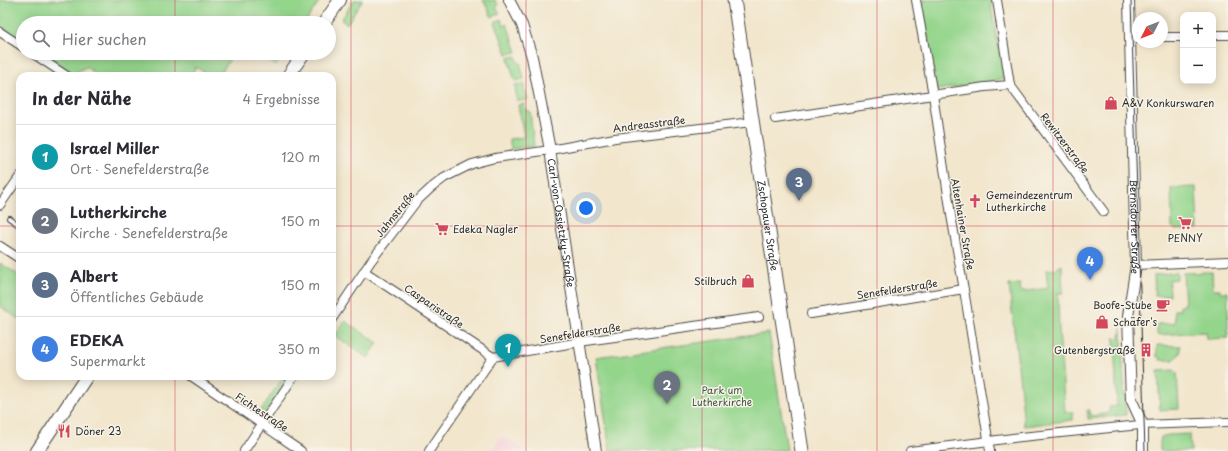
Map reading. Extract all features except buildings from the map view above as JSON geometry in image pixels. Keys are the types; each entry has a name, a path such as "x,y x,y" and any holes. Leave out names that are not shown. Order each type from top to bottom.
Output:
{"main road":[{"path":"329,16 340,0"},
{"name":"Zschopauer Straße","path":"734,0 802,451"},
{"path":"291,72 299,60"},
{"path":"37,451 84,380"}],"street":[{"name":"Carl-von-Ossietzky-Straße","path":"509,0 522,25 532,57 550,150 596,451"},
{"name":"Altenhainer Straße","path":"916,0 933,95 990,451"},
{"path":"775,119 985,87 1010,85 997,0"},
{"name":"Bernsdorfer Straße","path":"1129,0 1132,23"},
{"path":"0,32 16,42"},
{"path":"1216,35 1228,35"},
{"path":"1168,38 1180,37"},
{"name":"Bernsdorfer Straße","path":"1134,48 1136,265 1128,316 1131,399 1143,425 1143,451"},
{"path":"43,60 61,72"},
{"name":"Rewitzerstraße","path":"1010,85 1104,212"},
{"name":"Andreasstraße","path":"550,150 615,138 752,122"},
{"name":"Jahnstraße","path":"336,313 364,271 416,202 444,178 472,164 495,158 550,150"},
{"path":"0,205 16,182"},
{"path":"0,246 16,256"},
{"path":"1136,265 1228,262"},
{"name":"Casparistraße","path":"364,271 493,357"},
{"name":"Senefelderstraße","path":"810,314 964,288"},
{"name":"Senefelderstraße","path":"493,357 580,342 759,317"},
{"path":"429,451 493,357"},
{"name":"Fichtestraße","path":"197,380 301,451"},
{"path":"244,451 291,380"},
{"path":"910,451 1143,425 1228,422"}],"lane":[{"path":"9,218 16,223"}],"shaded area":[{"path":"503,436 525,451 491,451"}],"green space":[{"path":"0,0 320,0 310,16 16,16 16,36 0,26"},
{"path":"354,0 363,0 347,24 341,20"},
{"path":"483,0 495,0 498,5 496,7 500,13 492,17"},
{"path":"922,0 990,0 1004,79 936,90"},
{"path":"501,19 504,26 507,24 517,52 507,54 495,22"},
{"path":"516,56 518,63 520,62 524,79 515,81 508,58"},
{"path":"52,60 229,60 222,72 204,72 196,67 193,72 93,72 86,67 77,72 70,72"},
{"path":"267,60 280,60 276,66"},
{"path":"524,83 524,90 526,91 528,100 517,101 515,85"},
{"path":"525,104 526,111 530,111 534,146 511,149 509,139 524,137 518,105"},
{"path":"1196,187 1198,229 1175,230 1172,227 1171,188"},
{"path":"0,263 16,273 16,317 0,306"},
{"path":"1062,265 1063,293 1058,293 1059,330 1065,412 1073,412 1073,420 1024,426 1009,285 1020,284 1021,292 1048,288 1046,270 1055,269"},
{"path":"1177,272 1177,279 1169,280 1170,295 1155,296 1154,275"},
{"path":"1212,272 1213,289 1220,289 1220,292 1228,292 1228,338 1207,339 1206,332 1157,335 1157,324 1175,323 1174,310 1180,310 1180,306 1185,305 1183,273"},
{"path":"345,321 378,343 368,358 336,337"},
{"path":"1121,328 1126,415 1088,419 1088,409 1091,416 1109,413 1109,407 1117,406 1114,338 1120,338"},
{"name":"Park um Lutherkirche","path":"769,333 787,450 610,451 596,357"},
{"path":"1157,345 1180,346 1180,353 1174,360 1160,360 1160,357 1157,357"},
{"path":"1174,370 1177,373 1179,409 1160,410 1158,371"},
{"path":"281,380 287,380 265,413 261,410"},
{"path":"1190,434 1191,451 1160,451 1161,437 1168,435"}],"tram line":[{"path":"1131,0 1145,451"}],"place":[{"name":"A&V Konkurswaren","path":"1111,103"},
{"name":"Albert","path":"799,201"},
{"name":"Gemeindezentrum Lutherkirche","path":"975,201"},
{"name":"PENNY","path":"1185,223"},
{"name":"Edeka Nagler","path":"442,229"},
{"name":"EDEKA","path":"1090,280"},
{"name":"Stilbruch","path":"748,281"},
{"name":"Boofe-Stube","path":"1163,305"},
{"name":"Schäfer's","path":"1102,322"},
{"name":"Gutenbergstraße","path":"1146,350"},
{"name":"Israel Miller","path":"508,367"},
{"name":"Lutherkirche","path":"667,404"},
{"name":"Döner 23","path":"64,431"}]}
